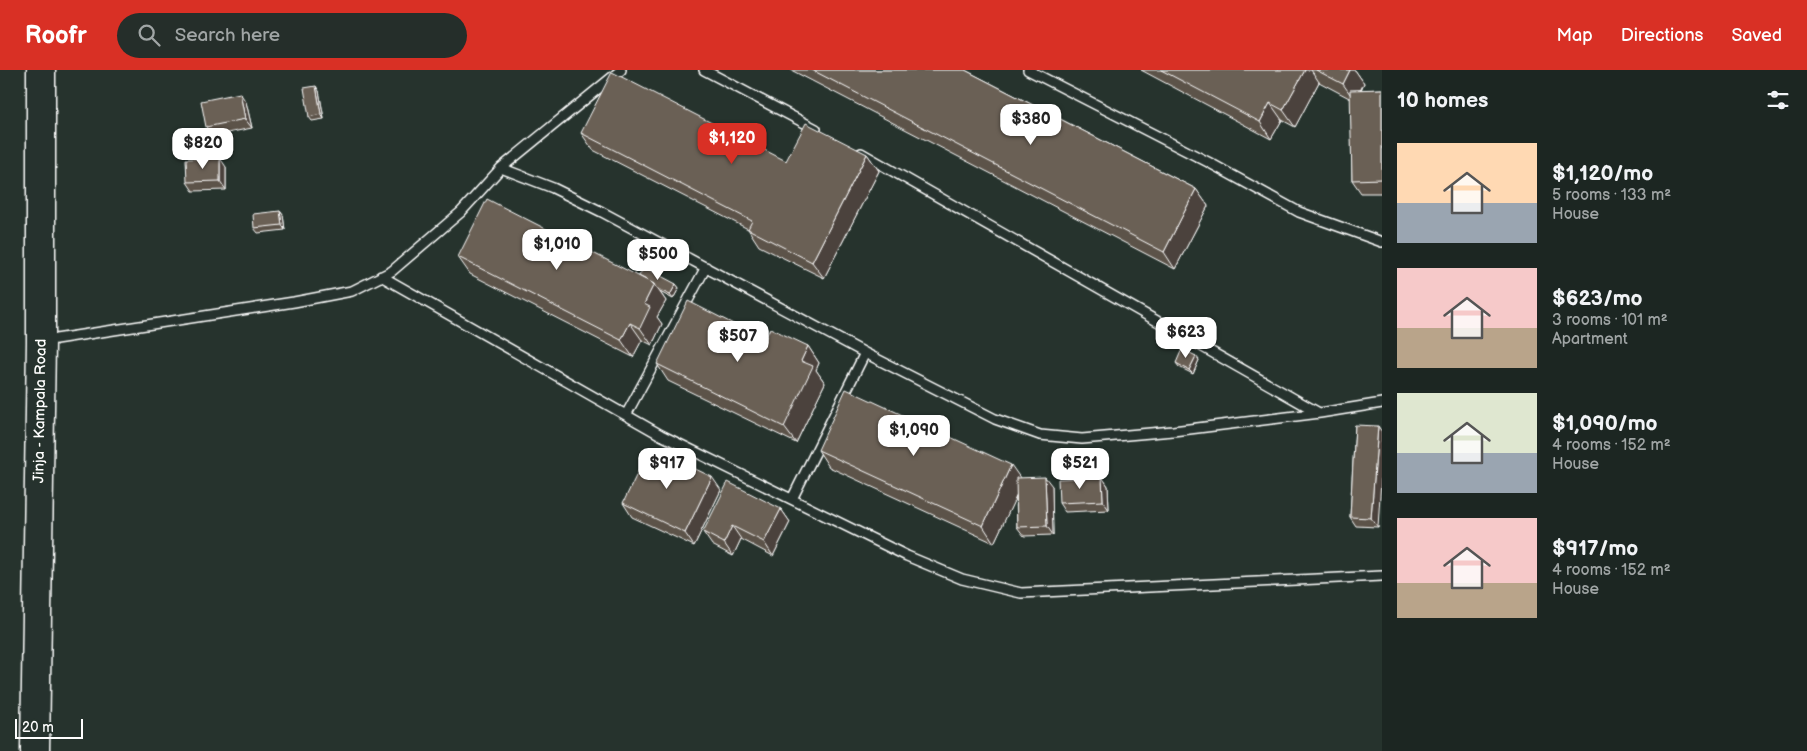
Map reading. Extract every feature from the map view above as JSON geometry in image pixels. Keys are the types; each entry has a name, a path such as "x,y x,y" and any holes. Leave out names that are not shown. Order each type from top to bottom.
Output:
{"highway":[{"name":"Jinja - Kampala Road","path":"35,751 41,342 41,70"}],"lane":[{"path":"41,342 294,302 352,290 392,271 461,212 500,168 621,70"},
{"path":"704,70 826,135"},
{"path":"1028,70 1208,162 1299,212 1382,242"},
{"path":"853,148 1320,413"},
{"path":"500,168 562,192 865,353 996,420 1040,435 1082,439 1172,431 1320,413 1382,403"},
{"path":"626,415 706,267"},
{"path":"381,276 661,434 907,556 962,580 1021,593 1382,576"},
{"path":"792,499 865,353"}],"building":[{"path":"812,70 965,70 1196,189 1164,252"},
{"path":"1161,70 1305,70 1283,110 1270,103 1260,122"},
{"path":"1316,70 1350,70 1343,84"},
{"path":"612,72 786,161 806,123 867,154 812,262 748,229 752,221 581,133"},
{"path":"316,86 321,114 309,117 304,88"},
{"path":"1382,89 1382,179 1352,180 1350,90"},
{"path":"240,93 245,119 206,127 201,101"},
{"path":"220,158 220,181 187,182 186,159"},
{"path":"487,199 654,284 644,304 650,307 640,328 630,323 621,340 458,257"},
{"path":"280,211 282,225 254,228 253,214"},
{"path":"644,267 676,284 670,295 639,276"},
{"path":"688,301 765,340 770,328 808,346 801,361 813,366 784,427 657,364"},
{"path":"1182,349 1196,356 1189,370 1176,363"},
{"path":"846,389 1011,465 983,526 818,450"},
{"path":"1355,425 1378,426 1371,518 1350,517"},
{"path":"650,447 712,477 685,533 623,503"},
{"path":"1045,477 1047,526 1017,527 1016,478"},
{"path":"1102,477 1103,501 1059,503 1058,479"},
{"path":"728,482 781,509 764,542 732,526 724,543 703,532"}]}
